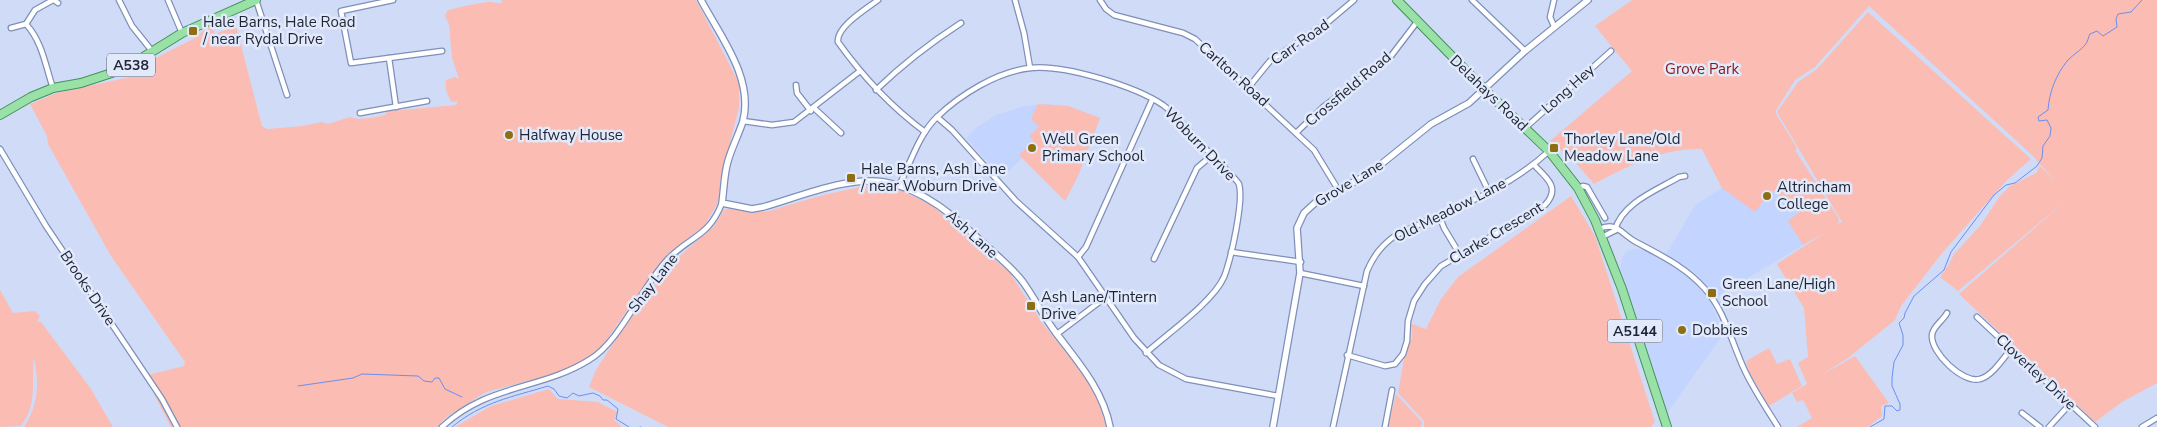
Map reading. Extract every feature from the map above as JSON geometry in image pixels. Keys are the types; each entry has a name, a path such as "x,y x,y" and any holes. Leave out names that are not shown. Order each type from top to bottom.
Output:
{"main road":[{"name":"A538","path":"0,114 31,97 53,88 107,75 137,62 182,33 256,0"},
{"name":"Delahays Road","path":"1397,0 1484,89 1549,151 1578,188 1601,233"},
{"name":"A5144","path":"1601,233 1622,289 1667,427"}],"street":[{"path":"119,0 132,26 152,51"},
{"path":"168,0 182,33"},
{"path":"256,0 287,95"},
{"path":"393,0 378,1 341,11 351,63 442,51"},
{"name":"Shay Lane","path":"442,427 451,418 490,395 540,380 589,360 606,347 667,261 707,228 718,214 722,203 728,163 743,121 745,103 743,81 701,0"},
{"path":"878,0 841,29 837,36 838,42 876,90 903,116 925,132"},
{"path":"1015,0 1024,33 1030,68"},
{"name":"Carlton Road","path":"1100,0 1106,9 1114,15 1183,33 1195,39 1297,132 1314,150 1339,191"},
{"name":"Carr Road","path":"1248,88 1270,61 1328,22 1354,0"},
{"path":"1472,0 1524,51"},
{"path":"1554,0 1550,17 1554,26"},
{"name":"Grove Lane","path":"1273,427 1300,273 1301,262 1297,236 1300,220 1309,207 1369,174 1431,124 1469,103 1524,51 1588,0"},
{"path":"11,28 26,24 35,10 55,1"},
{"path":"876,90 927,45 961,22"},
{"name":"Crossfield Road","path":"1297,132 1323,107 1391,56 1418,22"},
{"path":"26,24 34,33 41,47 53,88"},
{"name":"Long Hey","path":"1525,128 1612,51"},
{"path":"389,58 396,106"},
{"name":"Woburn Drive","path":"899,186 925,132 937,117 983,84 1006,74 1030,68 1071,70 1114,83 1152,100 1175,115 1211,156 1238,182 1241,197 1231,252 1223,277 1213,294 1146,353"},
{"path":"743,121 772,124 794,122 813,110 860,71"},
{"path":"796,85 798,93 813,110 841,133"},
{"path":"1078,258 1086,247 1152,100"},
{"path":"360,113 427,101"},
{"path":"937,117 952,130 1016,201 1078,258 1146,353 1159,365 1186,379 1278,396"},
{"name":"Brooks Drive","path":"0,149 46,226 162,399 176,427"},
{"name":"Old Meadow Lane","path":"1335,427 1347,355 1364,286 1366,270 1382,245 1396,235 1489,192 1534,165 1549,151"},
{"path":"1154,259 1197,168 1211,156"},
{"path":"1473,159 1489,192"},
{"name":"Clarke Crescent","path":"1347,355 1385,366 1395,364 1403,354 1407,341 1408,321 1414,300 1424,284 1441,266 1459,253 1544,205 1551,198 1552,188 1549,180 1534,165"},
{"path":"1617,229 1619,219 1639,199 1679,177 1685,176"},
{"name":"Ash Lane","path":"722,203 752,209 762,208 838,185 864,181 886,182 932,201 952,214 1022,281 1057,334 1082,365 1094,384 1106,410 1110,427"},
{"name":"Delahays Road","path":"1578,188 1587,187 1605,218"},
{"path":"1439,215 1444,228 1459,253"},
{"path":"1601,233 1617,229"},
{"path":"1617,229 1681,268 1706,290 1719,310 1747,375 1778,427"},
{"path":"1231,252 1301,262"},
{"path":"1300,273 1364,286"},
{"path":"1057,334 1106,297"},
{"path":"1947,313 1942,324 1932,333 1934,347 1965,378 1977,380 1984,377 2011,349"},
{"name":"Cloverley Drive","path":"1977,317 2095,427"},
{"path":"1385,427 1392,390"},
{"path":"2049,427 2070,404"},
{"path":"2022,413 2040,427"},
{"path":"2142,427 2157,418"}],"shaded area":[{"name":"Well Green Primary School","path":"1045,104 1068,106 1100,118 1078,176 1065,201 1022,158 1002,178 966,138 976,128 996,115 1024,106"},
{"name":"Altrincham College","path":"1797,148 1795,150 1839,219 1838,224 1718,296 1695,273 1666,254 1696,204 1722,188 1703,150"},
{"name":"Dobbies","path":"1635,249 1645,250 1691,279 1710,302 1724,333 1667,413 1620,268 1623,255"}],"green space":[{"path":"501,0 696,0 739,83 739,107 720,182 718,203 704,226 675,248 658,266 603,345 591,355 578,363 548,375 487,392 448,416 438,427 171,427 155,396 158,391 148,375 184,366 185,362 111,256 48,144 47,136 30,104 57,93 130,77 156,58 195,38 211,23 215,34 236,26 262,126 267,129 303,126 321,122 328,124 350,117 358,119 385,115 388,111 456,105 458,101 452,102 446,85 446,80 455,77 459,79 452,58 449,24 445,16 447,11 481,3 503,3"},
{"name":"Grove Park","path":"1632,0 2157,0 2157,383 2122,402 2095,422 1959,294 2069,198 1958,291 1940,277 1954,254 1980,226 2000,196 2010,186 2036,173 2040,166 2055,181 2032,155 1869,6 1815,67 1795,80 1775,112 1797,148 1795,150 1839,219 1838,224 1842,222 1777,112 1798,82 1817,69 1868,12 2031,159 2006,181 1943,252 1901,306 1895,320 1848,358 1818,377 1855,356 1889,403 1881,406 1882,416 1868,427 1797,427 1812,418 1803,400 1797,402 1792,393 1807,384 1798,363 1808,357 1804,308 1777,264 1826,232 1803,245 1788,221 1801,211 1772,190 1755,212 1722,188 1702,149 1687,149 1646,159 1594,184 1575,162 1550,141 1632,71 1595,26"},
{"name":"Well Green Primary School","path":"1038,104 1068,106 1100,118 1078,176 1065,201 1019,155 1034,141 1029,136 1039,127 1031,119"},
{"path":"865,186 895,188 930,204 1010,273 1043,324 1087,379 1098,399 1106,427 668,427 589,387 596,370 618,336 661,276 682,254 714,226 724,210 731,208 750,213 769,211 823,195"},
{"path":"1571,196 1595,236 1655,422 1651,427 1424,427 1424,421 1398,393 1405,353 1412,338 1412,324 1426,329 1441,299 1458,277"},
{"path":"0,290 13,313 35,311 40,316 37,322 41,322 91,389 113,427 24,427 35,402 37,376 34,358 33,393 30,410 21,426 0,427"},
{"path":"1769,348 1777,364 1790,359 1802,386 1769,406 1749,372 1746,361"},
{"path":"549,389 558,399 598,402 617,412 614,420 622,427 455,427 491,406"},
{"path":"1396,394 1422,422 1421,427 1388,427"}],"waterway":[{"path":"1870,427 1884,419 1885,406 1892,406 1897,411 1900,410 1900,404 1892,386 1892,378 1894,362 1903,345 1903,335 1899,323 1904,318 1914,296 1944,270 1951,252 1994,195 2006,185 2015,183 2037,166 2042,158 2043,146 2050,136 2051,128 2047,120 2039,121 2038,117 2048,110 2054,84 2064,65 2085,45 2090,34 2097,31 2103,36 2117,27 2116,19 2118,14 2131,12 2142,0"},
{"path":"298,386 353,378 362,374 418,376 424,381 432,382 435,378 439,378 445,389 462,397"},
{"path":"452,427 486,406 548,386 554,389 559,396 567,398 573,393 579,396 593,393 600,396 618,409 616,419 629,427"}],"place":[{"name":"Hale Barns, Hale Road / near Rydal Drive","path":"193,31"},
{"name":"Halfway House","path":"509,135"},
{"name":"Well Green Primary School","path":"1032,148"},
{"name":"Thorley Lane/Old Meadow Lane","path":"1554,148"},
{"name":"Hale Barns, Ash Lane / near Woburn Drive","path":"851,178"},
{"name":"Altrincham College","path":"1767,196"},
{"name":"Green Lane/High School","path":"1712,293"},
{"name":"Ash Lane/Tintern Drive","path":"1031,306"},
{"name":"Dobbies","path":"1682,330"}]}
